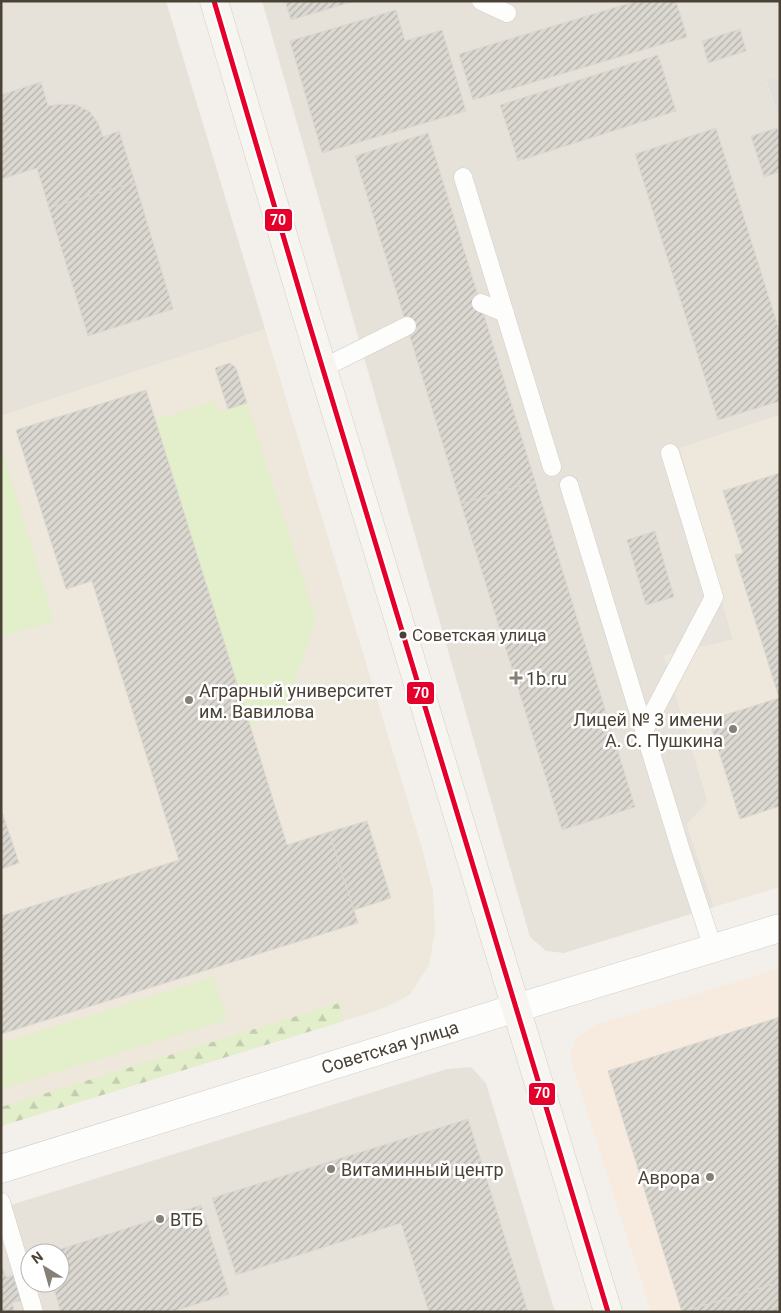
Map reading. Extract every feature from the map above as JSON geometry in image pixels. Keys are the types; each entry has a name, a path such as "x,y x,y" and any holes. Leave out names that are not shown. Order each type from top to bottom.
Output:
{"street":[{"path":"214,1 608,1312"},
{"name":"Советская улица","path":"1,1169 516,1008 780,928"}],"lane":[{"path":"481,1 507,13"},
{"path":"463,177 552,467"},
{"path":"481,303 505,313"},
{"path":"323,368 407,326"},
{"path":"644,730 714,597 670,452"},
{"path":"569,485 713,948"},
{"path":"1,1202 34,1312"}],"shaded area":[{"path":"1,1 166,1 265,329 1,416"},
{"path":"262,1 780,1 780,77 766,81 780,121 780,415 680,448 733,640 664,656 708,802 687,824 714,907 564,953 546,951 530,937"},
{"path":"780,77 780,121 766,80"},
{"name":"Аграрный университет им. Вавилова","path":"265,329 422,848 433,891 435,931 429,965 410,995 379,1010 1,1126 1,416"},
{"name":"Лицей № 3 имени А. С. Пушкина","path":"780,415 780,887 714,907 687,824 708,802 664,656 733,640 680,448"},
{"name":"Аврора","path":"780,968 780,1282 681,1312 651,1312 569,1055 577,1037 595,1025"},
{"path":"471,1067 486,1083 555,1312 1,1312 1,1208 447,1069"}],"green space":[{"path":"215,401 218,412 247,403 316,620 284,714 250,725 155,420"},
{"path":"1,445 54,621 1,637"},
{"path":"214,977 227,1020 1,1089 1,1043"},
{"path":"339,1003 344,1021 1,1126 1,1107"}],"building":[{"path":"285,1 355,1 291,20"},
{"path":"637,1 676,1 687,37 473,100 459,54"},
{"path":"396,10 405,41 442,30 466,111 322,153 290,41"},
{"path":"740,29 746,51 708,63 702,41"},
{"path":"658,55 676,111 518,161 500,105"},
{"path":"41,82 48,106 62,104 77,105 90,112 98,123 103,137 119,131 135,182 49,208 37,168 1,179 1,95"},
{"path":"716,128 780,333 780,401 718,420 635,154"},
{"path":"777,128 780,136 780,172 764,177 751,136"},
{"path":"428,133 535,481 461,504 355,156"},
{"path":"135,182 173,309 88,336 49,208"},
{"path":"230,363 236,368 247,403 228,409 215,368"},
{"path":"146,390 287,845 329,832 358,923 1,1034 1,916 179,860 92,581 66,589 16,430"},
{"path":"780,473 780,806 740,819 709,720 779,698 735,555 743,553 723,491"},
{"path":"535,481 635,807 562,830 461,504"},
{"path":"655,531 674,597 646,605 627,540"},
{"path":"1,809 19,863 1,869"},
{"path":"367,821 391,898 354,910 329,832"},
{"name":"Аврора","path":"780,1017 780,1282 682,1312 608,1071"},
{"path":"468,1119 528,1312 429,1312 401,1223 236,1275 212,1198"},
{"path":"201,1205 229,1294 171,1312 61,1312 55,1293 70,1293 70,1246"},
{"path":"1,1264 6,1277 15,1275 23,1300 12,1303 15,1312 1,1312"},
{"path":"780,1282 780,1312 682,1312"}],"transit line":[{"name":"70","path":"214,1 305,310 608,1312"}],"place":[{"name":"Советская улица","path":"403,635"},
{"name":"1b.ru","path":"516,678"},
{"name":"Аграрный университет им. Вавилова","path":"189,700"},
{"name":"Лицей № 3 имени А. С. Пушкина","path":"733,729"},
{"name":"Витаминный центр","path":"331,1169"},
{"name":"Аврора","path":"710,1177"},
{"name":"ВТБ","path":"160,1219"}]}
